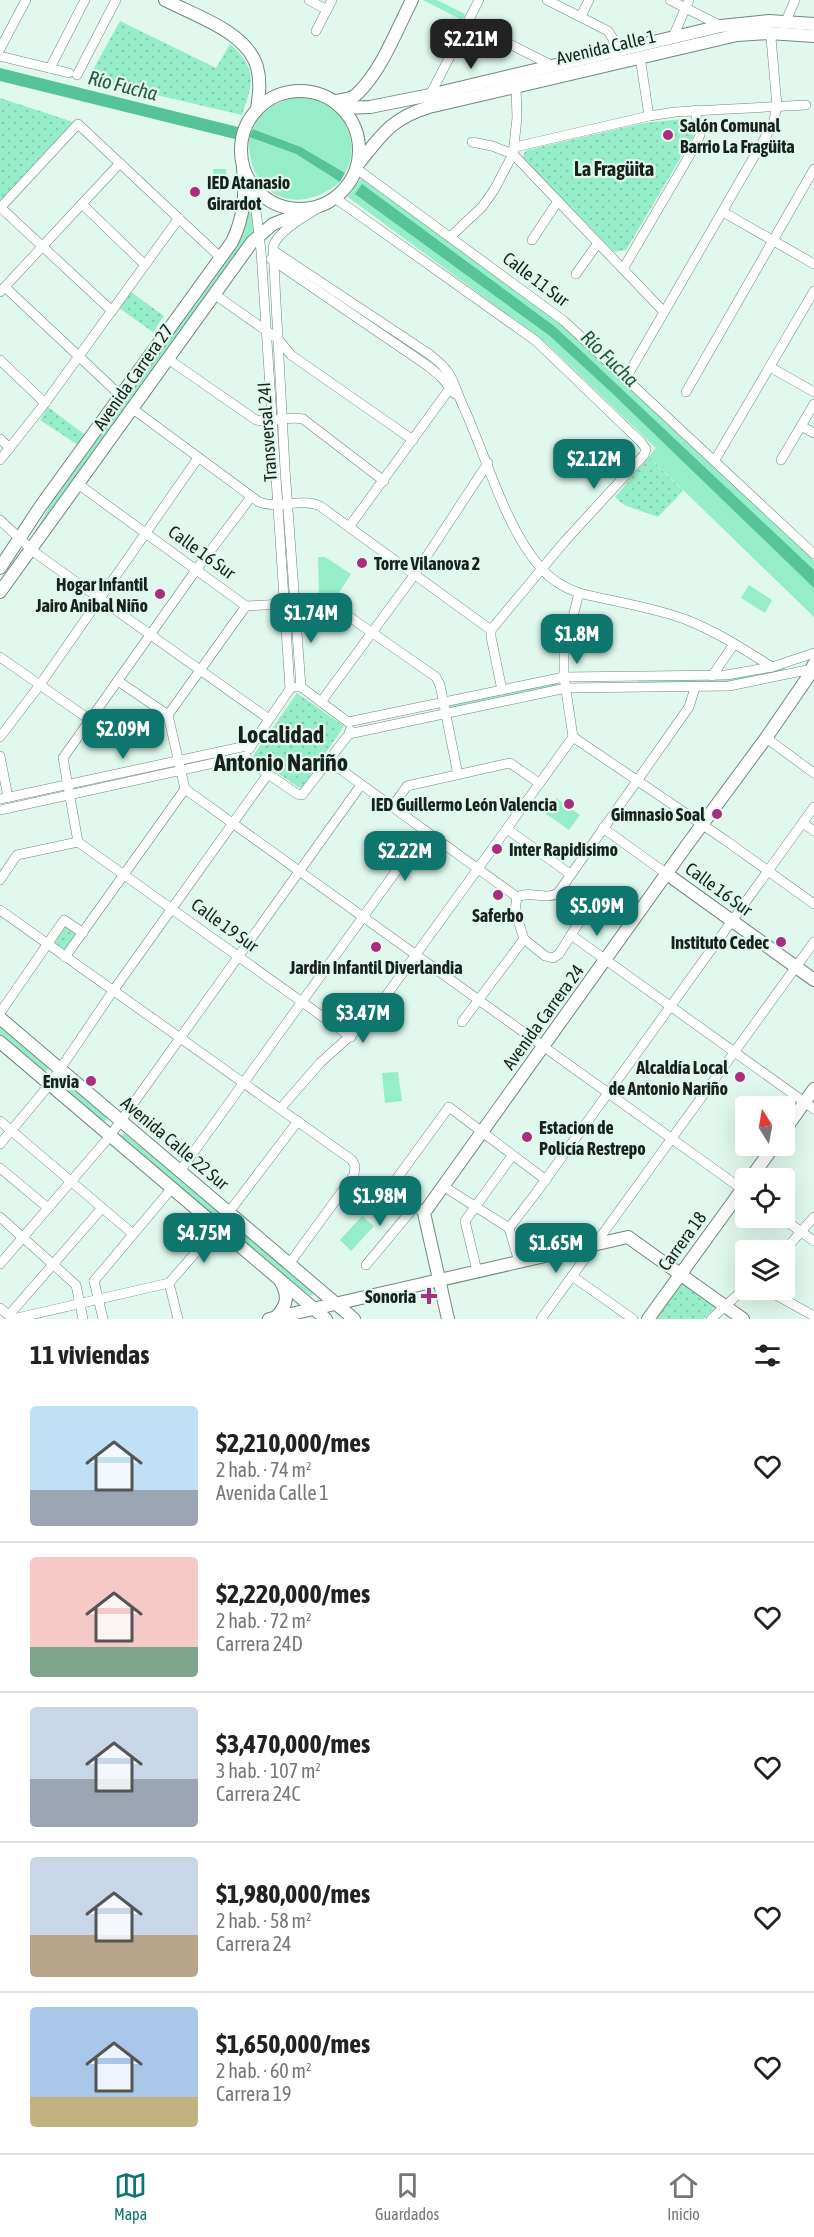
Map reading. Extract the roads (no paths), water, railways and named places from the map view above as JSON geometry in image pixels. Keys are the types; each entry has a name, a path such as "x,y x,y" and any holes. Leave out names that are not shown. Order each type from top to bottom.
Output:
{"main road":[{"path":"165,0 228,32 247,48 253,57 260,78 257,109"},
{"path":"362,88 404,0"},
{"path":"338,104 352,97 362,88 378,65 411,0"},
{"name":"Avenida Calle 1","path":"358,166 388,128 405,115 429,107 516,86 673,37 721,26 757,21 814,24"},
{"name":"Avenida Calle 1","path":"338,104 370,107 553,66 618,56 640,57 737,35 769,33 814,36"},
{"path":"293,91 317,93 338,104 353,121 360,149 358,166 345,189 331,200 315,207 301,209 281,206 263,196 253,187 243,168 240,151 246,125 257,109 273,97 293,91"},
{"name":"Avenida Carrera 27","path":"0,568 19,538 232,242 242,219 245,197 243,168"},
{"name":"Avenida Carrera 27","path":"0,592 245,251 260,234 285,219 315,207"},
{"name":"Avenida Carrera 24","path":"419,1210 443,1186 812,672"},
{"name":"Calle 16 Sur","path":"666,874 814,980"},
{"path":"796,966 814,967"},
{"name":"Avenida Calle 22 Sur","path":"0,1018 354,1319"},
{"name":"Avenida Calle 22 Sur","path":"0,1042 326,1319"},
{"path":"795,1120 809,1105 814,1089"},
{"name":"Carrera 18","path":"648,1319 735,1201"},
{"path":"419,1210 448,1319"},
{"path":"272,1318 628,1237 743,1319"},
{"path":"272,1318 284,1309 287,1299 285,1288 280,1280"}],"street":[{"path":"0,49 26,0"},
{"path":"50,68 85,0"},
{"path":"0,56 73,74 116,0"},
{"path":"309,0 327,9"},
{"path":"316,31 332,0"},
{"path":"430,95 479,0"},
{"path":"547,0 608,31 618,56"},
{"path":"581,16 589,0"},
{"path":"670,0 687,4 721,26"},
{"path":"786,21 795,0"},
{"path":"673,37 687,4"},
{"path":"626,378 769,132 777,106 771,38 757,21"},
{"path":"468,22 553,66"},
{"path":"640,57 649,116"},
{"path":"450,237 482,207 494,190 514,151 516,86"},
{"path":"472,142 514,151 649,116 696,110 806,105"},
{"path":"622,269 695,146 700,135 696,110"},
{"path":"112,311 0,207 78,124 221,258"},
{"path":"514,151 558,201 664,312"},
{"path":"120,163 2,290 122,396"},
{"name":"Calle 11 Sur","path":"358,166 564,321 814,554"},
{"path":"686,392 814,169"},
{"path":"804,186 814,192"},
{"name":"Transversal 24I","path":"253,187 260,234 267,331 278,420 283,503 284,604 290,689"},
{"path":"502,690 491,630 542,569 565,541 644,454 646,449 536,341 331,200 276,238 274,251 429,354 446,368 507,512 527,549 542,569 567,588 579,593 677,616 734,644 772,667"},
{"path":"532,240 558,201"},
{"path":"82,204 146,265"},
{"path":"723,212 814,264"},
{"path":"0,460 45,403 179,218"},
{"path":"576,274 598,243"},
{"name":"Transversal 24I","path":"274,251 279,360 278,420"},
{"path":"261,253 428,366 452,385"},
{"path":"715,460 814,291"},
{"path":"214,294 278,339 291,355 413,440"},
{"path":"279,360 291,355"},
{"path":"168,359 256,420 301,418 384,481"},
{"path":"0,360 45,403"},
{"path":"770,367 814,392"},
{"path":"349,527 452,385"},
{"path":"782,460 814,404"},
{"path":"133,409 251,497 264,504 302,501 314,503 491,630"},
{"path":"801,426 814,433"},
{"path":"0,439 10,448"},
{"path":"0,738 39,686 198,458"},
{"path":"321,702 415,574 488,463"},
{"name":"Calle 16 Sur","path":"78,484 246,606"},
{"path":"0,880 17,855 78,842 63,758 196,570 251,497"},
{"name":"Transversal 24I","path":"283,503 295,603 301,687"},
{"path":"0,520 31,549 269,719"},
{"path":"280,1108 320,1063 370,1018 573,736 564,677 564,652 579,593"},
{"path":"168,715 246,606 328,602 438,678 458,775"},
{"path":"712,676 734,644"},
{"path":"348,722 564,677 742,674 814,653"},
{"path":"0,657 90,720"},
{"path":"349,734 566,688 695,688 743,684 812,672"},
{"path":"632,676 633,688"},
{"path":"118,681 168,715 185,789 232,825 671,1138 735,1179"},
{"path":"301,687 348,722 350,726 349,734 302,795 268,774 248,760 246,756 251,745 290,689 301,687"},
{"path":"517,897 526,894 549,897 558,893 690,707 695,688"},
{"path":"573,736 814,904"},
{"path":"766,738 814,773"},
{"path":"180,766 251,745"},
{"path":"0,756 4,798 68,790"},
{"path":"0,810 68,790 180,766 246,756"},
{"path":"329,762 517,897"},
{"path":"392,807 407,786 510,763 539,783"},
{"path":"0,1144 50,1084 113,991 268,774"},
{"path":"0,1264 110,1136 361,784"},
{"path":"65,957 185,789"},
{"path":"508,1228 546,1180 814,807"},
{"path":"803,823 814,831"},
{"name":"Calle 16 Sur","path":"603,828 666,874"},
{"path":"507,829 570,874"},
{"path":"180,1172 425,831"},
{"name":"Calle 19 Sur","path":"78,842 351,1037"},
{"path":"517,897 515,911 524,939 545,956 553,958 559,954 585,913 583,908 558,893"},
{"path":"0,910 349,1157 355,1166 354,1175 289,1264"},
{"path":"0,1013 64,920 83,933"},
{"path":"572,935 809,1105"},
{"path":"462,1022 524,939"},
{"path":"541,1319 814,942"},
{"path":"366,1265 419,1210 395,1188 397,1178 449,1107 546,1180"},
{"path":"0,1121 133,1234"},
{"path":"229,1212 298,1121"},
{"path":"477,1271 465,1221 512,1156"},
{"path":"0,1168 48,1208"},
{"path":"443,1186 508,1228 519,1262"},
{"path":"76,1285 94,1281 172,1188"},
{"path":"12,1318 54,1263 102,1208"},
{"path":"0,1216 76,1285 83,1319"},
{"path":"794,1240 814,1217"},
{"path":"609,1224 628,1237"},
{"path":"12,1318 169,1283 218,1227"},
{"path":"795,1227 814,1241"},
{"path":"572,1275 633,1319"},
{"path":"94,1281 102,1319"},
{"path":"169,1283 178,1319"},
{"path":"711,1319 735,1297"},
{"path":"785,1300 814,1316"},
{"path":"0,1308 12,1318"}],"place":[{"name":"Salón Comunal Barrio La Fragüita","path":"668,135"},
{"name":"IED Atanasio Girardot","path":"195,192"},
{"name":"Torre Vilanova 2","path":"362,563"},
{"name":"Hogar Infantil Jairo Anibal Niño","path":"160,594"},
{"name":"IED Guillermo León Valencia","path":"569,804"},
{"name":"Gimnasio Soal","path":"717,814"},
{"name":"Inter Rapidisimo","path":"497,849"},
{"name":"Saferbo","path":"498,895"},
{"name":"Instituto Cedec","path":"781,942"},
{"name":"Jardin Infantil Diverlandia","path":"376,947"},
{"name":"Alcaldía Local de Antonio Nariño","path":"740,1077"},
{"name":"Envia","path":"91,1081"},
{"name":"Estacion de Policía Restrepo","path":"527,1137"},
{"name":"Sonoria","path":"429,1296"}],"district":[{"name":"La Fragüita","path":"614,168"},
{"name":"Localidad Antonio Nariño","path":"281,748"}],"water label":[{"name":"Río Fucha","path":"123,85"},
{"name":"Río Fucha","path":"610,358"}]}
